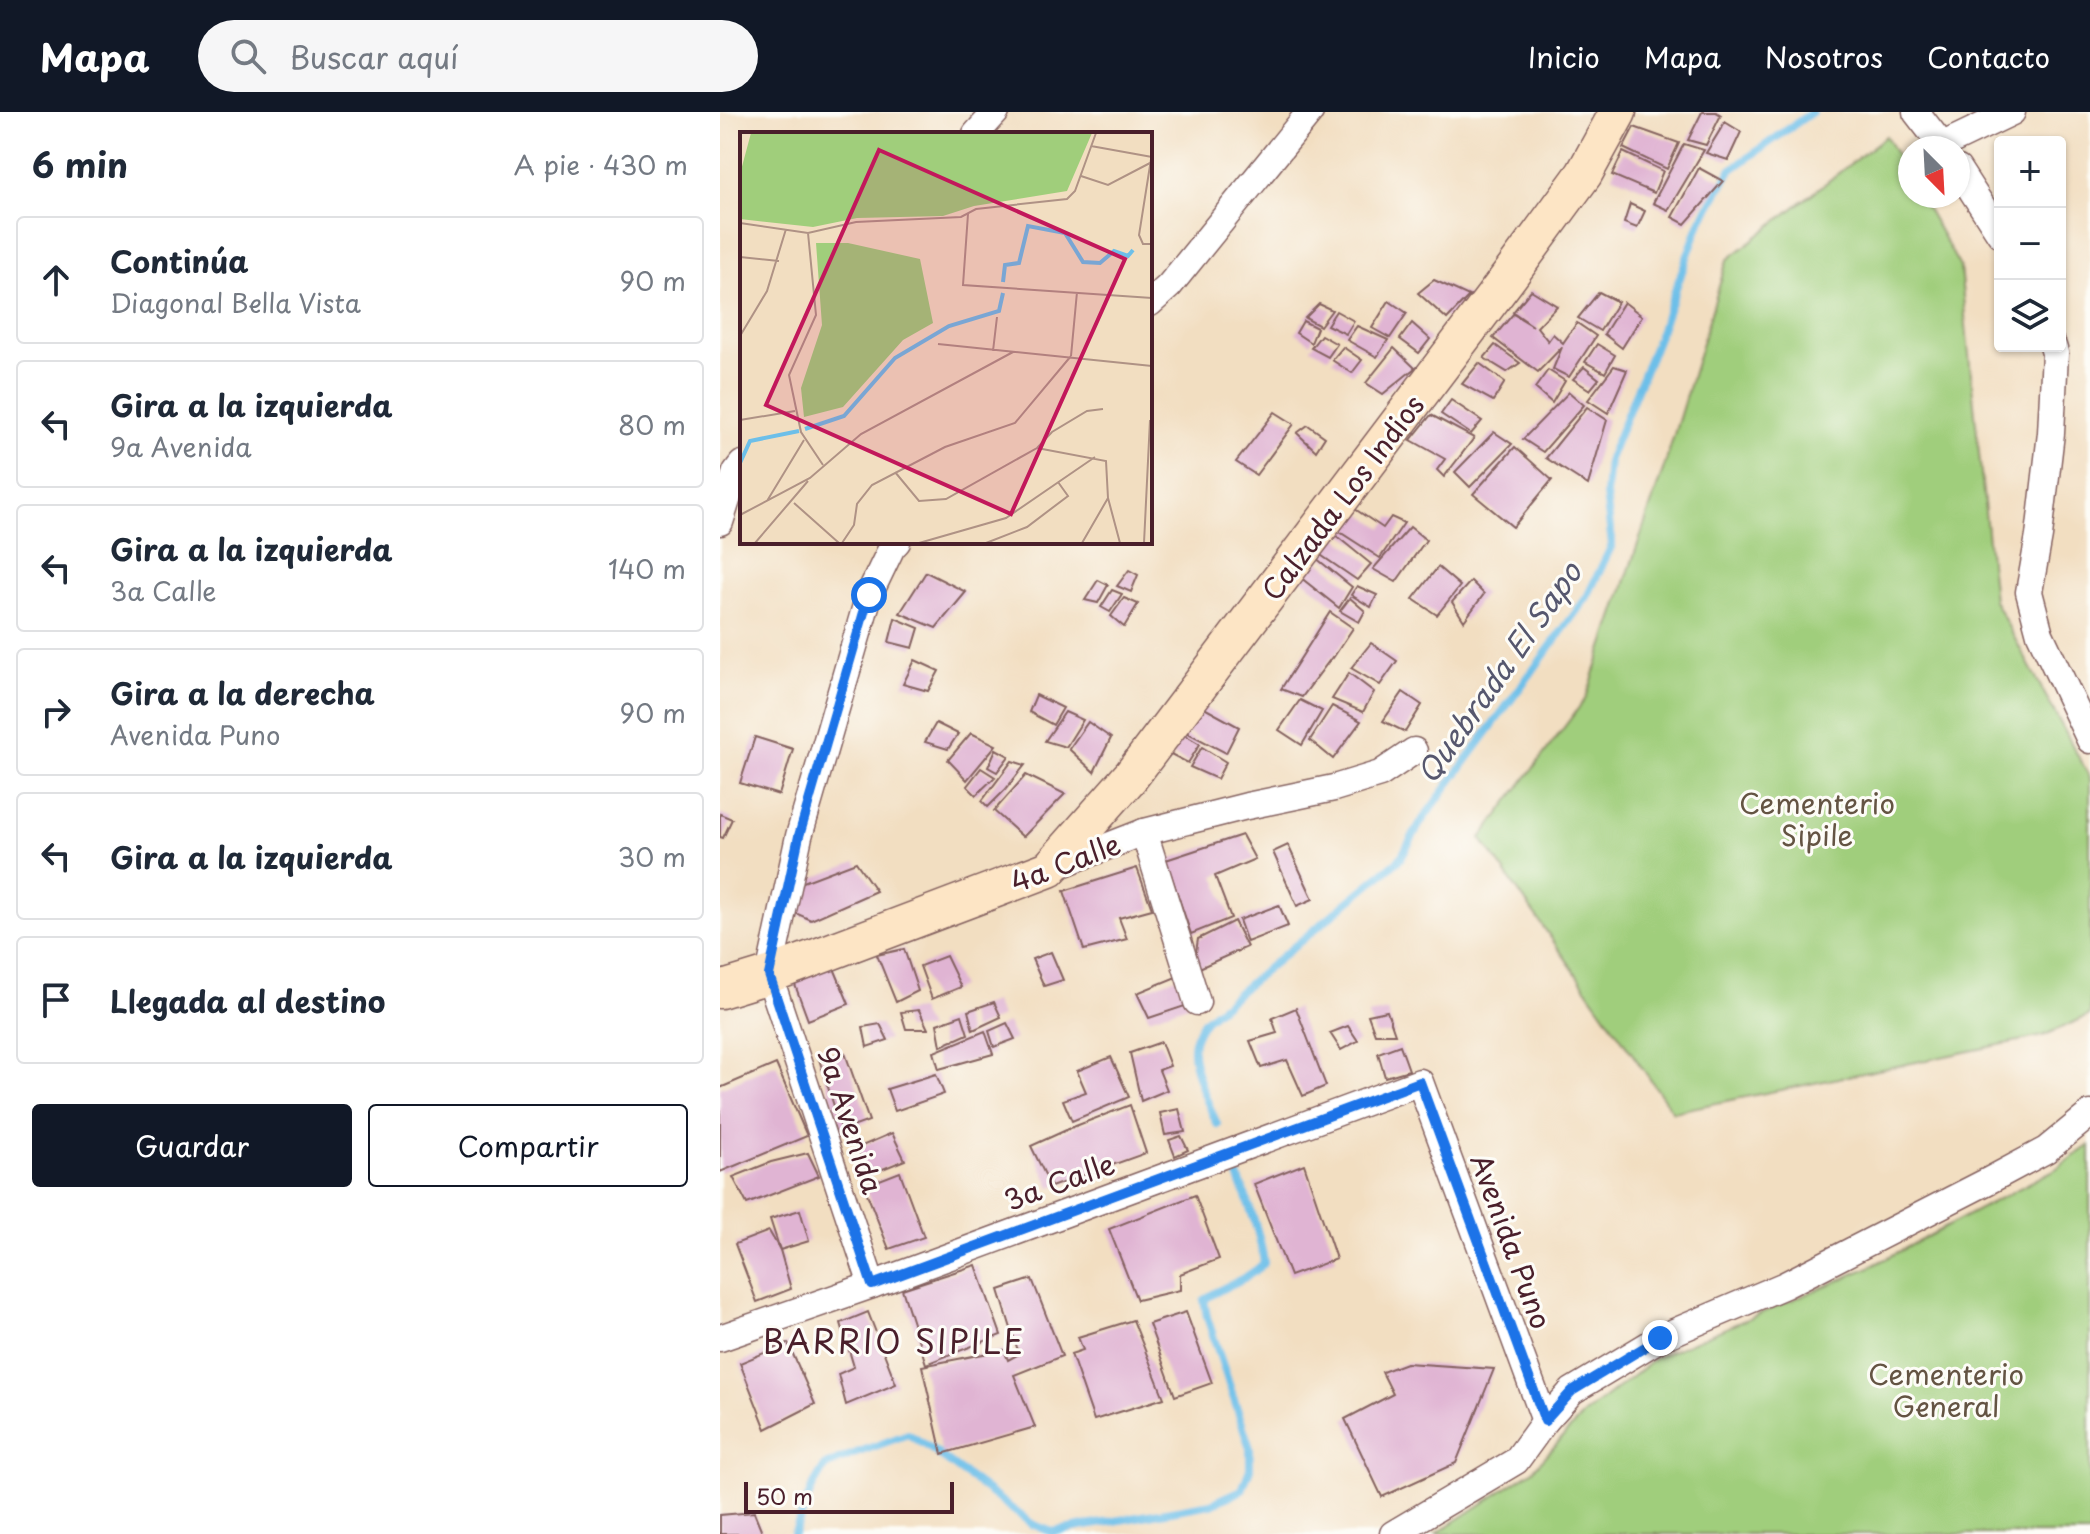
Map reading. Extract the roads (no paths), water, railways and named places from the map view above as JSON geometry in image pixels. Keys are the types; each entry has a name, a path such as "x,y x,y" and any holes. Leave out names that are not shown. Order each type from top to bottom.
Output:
{"street":[{"path":"978,132 996,112"},
{"path":"1152,301 1169,286 1310,112"},
{"name":"Calzada Los Indios","path":"1049,869 1131,776 1510,275 1584,174 1618,112"},
{"path":"1916,112 1935,136"},
{"path":"1965,136 2012,112"},
{"path":"1970,188 1994,225"},
{"path":"2055,352 2051,433 2029,592 2040,634 2090,740"},
{"path":"720,522 733,472"},
{"path":"769,975 799,836 869,595 895,544"},
{"name":"4a Calle","path":"720,990 769,975 1144,832 1334,788 1380,774 1414,751"},
{"path":"1144,832 1197,1002"},
{"name":"9a Avenida","path":"769,975 872,1285"},
{"name":"3a Calle","path":"720,1338 872,1285 1420,1082"},
{"name":"Avenida Puno","path":"1420,1082 1545,1421"},
{"path":"1393,1534 1516,1461 1572,1391 1660,1338 1785,1285 1977,1187 2046,1150 2090,1114"}],"waterway":[{"name":"Quebrada El Sapo","path":"1217,1124 1193,1057 1194,1041 1205,1020 1400,859 1421,822 1587,597 1612,545 1606,495 1609,459 1700,222 1731,170 1812,112"},
{"name":"Quebrada El Sapo","path":"794,1534 812,1488 825,1466 908,1434 1032,1524 1052,1532 1211,1504 1242,1490 1250,1469 1250,1448 1204,1300 1264,1263 1257,1230 1238,1176"}],"district":[{"name":"BARRIO SIPILE","path":"894,1341"}],"park label":[{"name":"Cementerio Sipile","path":"1817,818"},
{"name":"Cementerio General","path":"1946,1389"}]}
